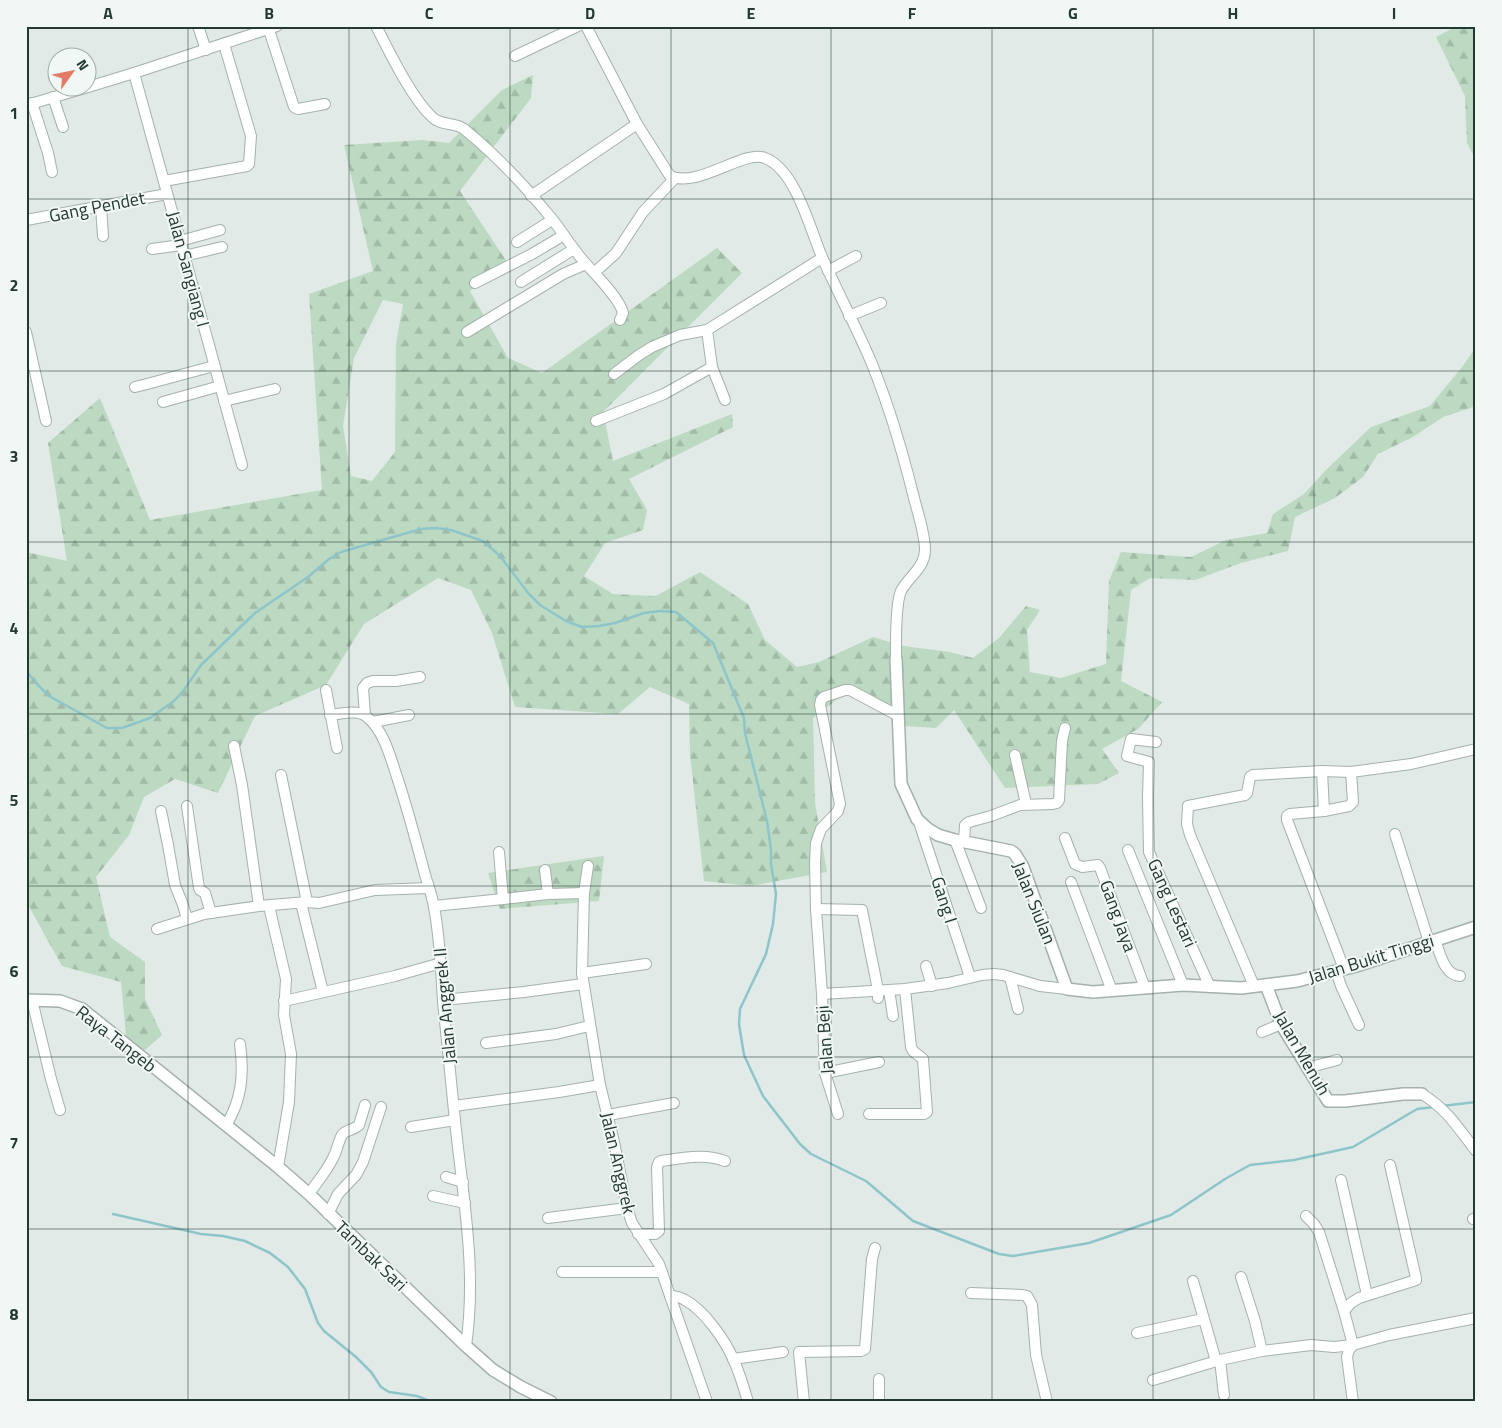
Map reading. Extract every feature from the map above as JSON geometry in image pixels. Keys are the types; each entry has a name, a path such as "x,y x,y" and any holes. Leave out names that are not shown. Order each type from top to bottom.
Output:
{"street":[{"path":"198,26 206,50"},
{"path":"376,26 411,89 427,112 434,119 462,127 531,196 586,264 595,272 623,310 620,320"},
{"path":"515,56 578,26"},
{"path":"586,26 637,124 666,172 675,178 700,176 758,156 765,158 780,169 799,198 822,258 872,363 910,482 925,549 921,564 901,592 898,603 896,640 897,715 901,784 919,822"},
{"path":"98,84 273,28 294,107 298,110 325,104"},
{"path":"164,181 250,164 251,136 224,44"},
{"name":"Jalan Sangiang I","path":"134,73 242,465"},
{"path":"50,98 29,104 46,148 52,172"},
{"path":"53,98 63,127"},
{"path":"531,196 637,124"},
{"path":"595,272 616,253 643,212 675,178"},
{"name":"Gang Pendet","path":"26,220 167,194"},
{"path":"101,206 102,236"},
{"path":"517,242 552,220"},
{"path":"152,249 180,243 220,230"},
{"path":"475,283 532,254 564,235"},
{"path":"184,256 222,247"},
{"path":"521,282 574,249"},
{"path":"828,270 856,256"},
{"path":"614,374 639,355 658,344 680,335 707,330 822,258"},
{"path":"467,332 563,274 586,264"},
{"path":"849,316 881,303"},
{"path":"707,330 712,367 725,400"},
{"path":"26,332 46,421"},
{"path":"135,387 214,366"},
{"path":"596,421 664,394 712,367"},
{"path":"163,402 220,386"},
{"path":"224,401 275,388"},
{"path":"369,718 363,688 367,683 420,677"},
{"path":"326,690 337,748"},
{"name":"Jalan Beji","path":"838,1114 825,1074 815,863 816,843 821,829 838,811 840,804 820,705 824,697 850,690 897,715"},
{"path":"330,715 350,713 369,718 409,715"},
{"name":"Jalan Anggrek II","path":"369,718 380,733 392,763 408,810 434,906 471,1277 470,1312 466,1346"},
{"path":"981,908 959,841 966,823 1026,804 1053,804 1059,801 1062,741 1065,728"},
{"name":"Gang Lestari","path":"1156,742 1130,739 1127,756 1150,762 1148,798 1149,852 1210,987"},
{"path":"234,746 264,906 286,979 284,1015 291,1054 291,1074 289,1102 278,1167"},
{"path":"822,994 878,994 889,990 932,986 970,977 994,974 1040,986 1082,992 1183,985 1210,987 1260,986 1190,835 1187,824 1188,806 1245,795 1250,776 1253,775 1322,771 1351,772 1411,764 1476,749"},
{"path":"1015,755 1026,804"},
{"path":"1322,771 1324,811"},
{"path":"1351,772 1352,804 1350,806 1324,811 1290,814 1287,816 1287,820 1313,886 1340,970 1341,986 1359,1025"},
{"path":"281,775 304,902 323,992"},
{"path":"186,806 199,888 205,893 210,913"},
{"path":"161,811 175,885 184,905 186,919"},
{"name":"Jalan Siulan","path":"919,822 938,835 1011,851 1020,859 1067,989"},
{"name":"Gang I","path":"919,822 970,977"},
{"path":"1395,834 1432,941 1448,971 1456,976 1460,976"},
{"name":"Gang Jaya","path":"1065,838 1075,864 1082,867 1098,865 1100,868 1145,988"},
{"path":"1128,850 1183,985"},
{"path":"499,852 503,900"},
{"name":"Jalan Anggrek","path":"588,866 584,892 583,978 600,1085 632,1224 653,1252 662,1272 707,1402"},
{"path":"544,870 548,894"},
{"path":"1071,882 1112,990"},
{"path":"157,929 210,913 304,902 319,903 375,890 428,888"},
{"path":"434,906 584,892"},
{"path":"816,909 862,910 878,994"},
{"name":"Jalan Bukit Tinggi","path":"1260,986 1298,981 1340,970 1476,927"},
{"path":"284,1001 395,976 441,963"},
{"path":"443,1000 524,992 646,964"},
{"path":"926,966 932,986"},
{"path":"1010,977 1018,1009"},
{"name":"Jalan Menuh","path":"1260,986 1328,1101 1422,1094 1445,1111 1476,1152"},
{"path":"869,1114 924,1114 927,1112 923,1059 911,1047 906,989"},
{"path":"889,990 893,1016"},
{"path":"29,1000 60,1110"},
{"name":"Raya Tangeb","path":"29,1000 60,1001 82,1009 196,1103"},
{"path":"1262,1032 1281,1024"},
{"path":"486,1043 556,1034 590,1026"},
{"path":"226,1125 234,1113 242,1079 240,1044"},
{"path":"1307,1068 1337,1060"},
{"path":"825,1074 879,1062"},
{"path":"454,1106 600,1085"},
{"name":"Tambak Sari","path":"196,1103 226,1125 309,1194 493,1370 551,1402"},
{"path":"608,1115 674,1103"},
{"path":"309,1194 330,1163 342,1135 357,1128 359,1125 365,1105"},
{"path":"328,1214 338,1194 356,1175 363,1162 381,1107"},
{"path":"411,1127 455,1120"},
{"path":"638,1234 655,1234 659,1231 656,1167 658,1162 661,1160 707,1156 725,1161"},
{"path":"1344,1311 1355,1300 1416,1280 1390,1165"},
{"path":"446,1176 463,1182"},
{"path":"1341,1180 1367,1295"},
{"path":"433,1196 465,1203"},
{"path":"548,1218 628,1208"},
{"path":"1306,1216 1319,1232 1353,1345"},
{"path":"804,1402 799,1352 862,1351 865,1349 872,1259 875,1248"},
{"path":"562,1272 662,1272"},
{"path":"1241,1277 1262,1351"},
{"path":"1193,1281 1203,1319 1218,1360 1224,1395"},
{"path":"971,1293 1023,1295 1029,1299 1032,1305 1036,1355 1047,1402"},
{"path":"670,1296 679,1296 687,1300 701,1313 719,1335 733,1359 748,1402"},
{"path":"1153,1380 1218,1360 1262,1351 1311,1345 1334,1347 1353,1345 1389,1335 1476,1318"},
{"path":"1137,1332 1203,1319"},
{"path":"1353,1345 1347,1357 1353,1402"},
{"path":"733,1359 783,1352"},
{"path":"879,1379 879,1402"}],"green space":[{"path":"1457,26 1476,26 1476,160 1467,143 1465,96 1436,37"},
{"path":"533,75 531,98 460,191 509,265 470,291 508,358 542,373 717,248 742,273 603,412 613,461 732,414 733,427 629,479 647,510 643,530 605,543 584,576 613,594 656,596 700,572 748,604 765,640 797,667 819,662 873,637 903,646 950,652 973,658 999,638 1026,606 1040,610 1027,630 1030,672 1061,678 1106,664 1109,581 1121,552 1191,557 1226,540 1267,533 1273,514 1304,494 1371,427 1430,406 1476,347 1476,406 1443,417 1413,437 1378,454 1363,477 1335,498 1295,517 1288,551 1241,563 1195,580 1150,578 1131,590 1121,681 1162,702 1138,729 1102,749 1119,773 1098,784 1005,788 954,710 936,728 905,726 849,690 813,718 815,803 827,872 750,886 704,881 690,754 689,704 650,687 618,714 515,707 492,633 471,590 438,578 364,624 326,685 255,716 218,793 175,779 144,797 129,835 96,877 110,937 145,962 145,999 162,1035 145,1050 127,1046 121,982 62,966 26,901 26,552 67,561 48,443 100,398 150,520 322,490 309,294 373,271 344,145 423,140 449,143 502,90","holes":["383,300 403,304 396,344 395,452 372,481 351,476 343,426 354,358"]},
{"path":"604,856 599,901 500,909 488,873"}],"waterway":[{"path":"26,671 49,696 107,728 122,728 150,718 174,701 201,665 255,613 308,577 329,559 341,552 421,529 451,530 483,541 500,556 529,594 540,605 566,621 582,627 615,623 644,613 676,612 713,643 744,718 745,733 767,821 776,894 773,924 766,954 740,1009 739,1024 744,1055 763,1096 800,1144 811,1154 866,1181 913,1221 999,1254 1013,1256 1089,1243 1171,1215 1225,1179 1250,1165 1294,1160 1353,1147 1417,1109 1434,1107"},
{"path":"1442,1106 1476,1102"},
{"path":"113,1214 201,1234 245,1241 270,1253 288,1267 305,1289 318,1323 324,1331 356,1357 371,1372 381,1387 389,1392 417,1396 432,1402"}]}
